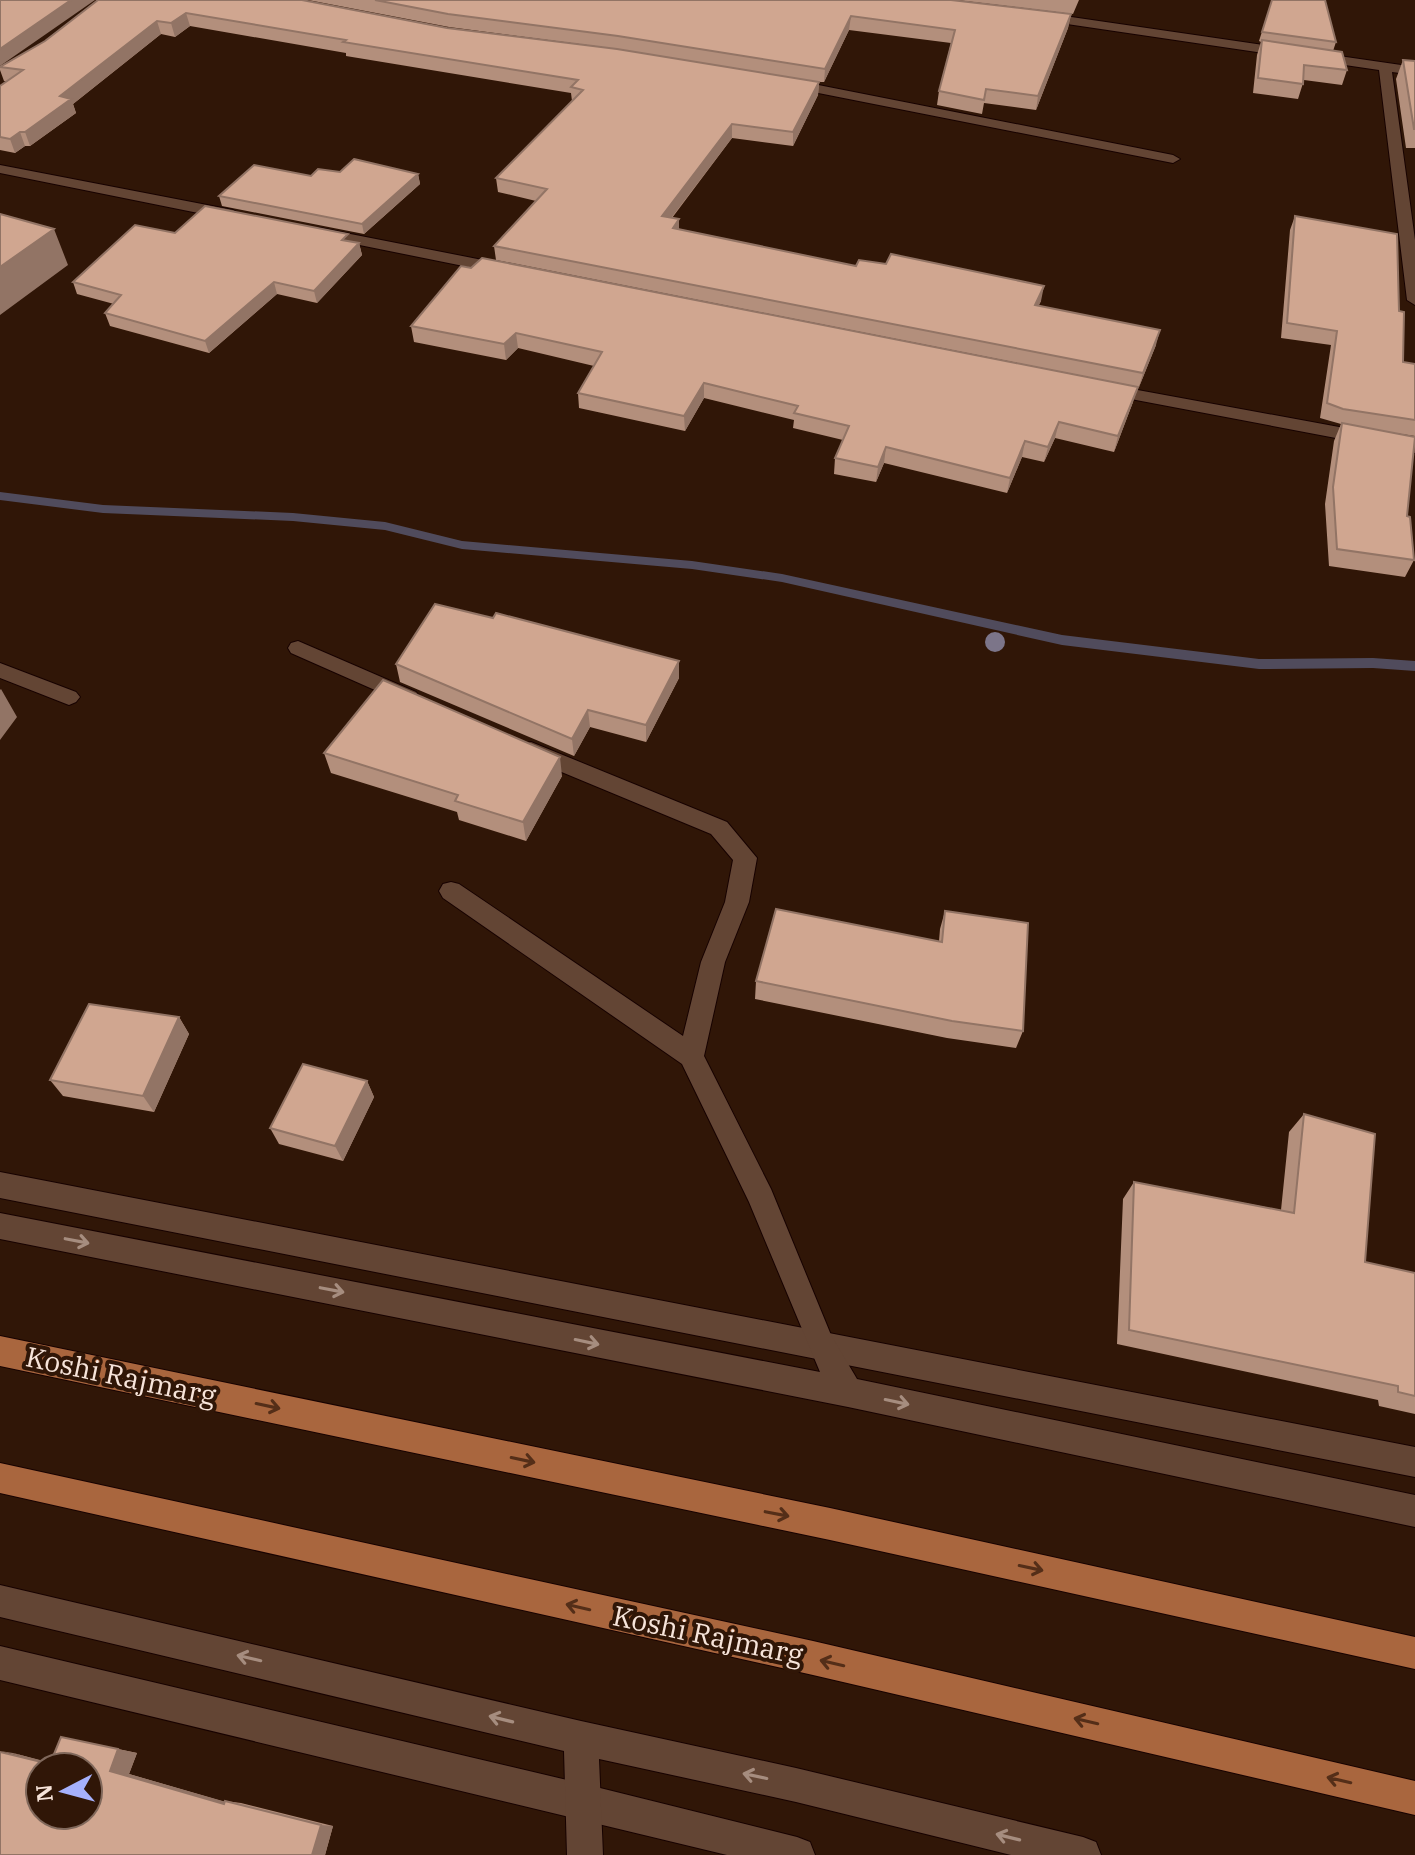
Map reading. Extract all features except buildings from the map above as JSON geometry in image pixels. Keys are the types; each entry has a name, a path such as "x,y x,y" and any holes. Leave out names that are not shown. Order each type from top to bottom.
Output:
{"main road":[{"name":"Koshi Rajmarg","path":"0,1351 830,1524 1415,1653"},
{"name":"Koshi Rajmarg","path":"0,1478 813,1658 1415,1798"}],"street":[{"path":"1024,14 1415,71"},
{"path":"1385,66 1415,300"},
{"path":"778,81 1173,159"},
{"path":"0,169 250,219"},
{"path":"297,228 532,275"},
{"path":"1095,387 1415,447"},
{"path":"298,648 424,703"},
{"path":"0,670 69,697"},
{"path":"509,740 719,828 745,858 737,902 713,962 691,1056"},
{"path":"451,891 691,1056 761,1198 821,1345 848,1392"},
{"path":"0,1185 1415,1462"},
{"path":"0,1226 848,1392 1415,1511"},
{"path":"0,1601 581,1738 796,1785 1083,1855"},
{"path":"0,1663 584,1801 797,1855"},
{"path":"581,1738 585,1855"}],"waterway":[{"path":"0,496 103,509 293,517 385,526 462,545 692,565 782,578 1062,640 1259,664 1373,663 1415,666"}]}
